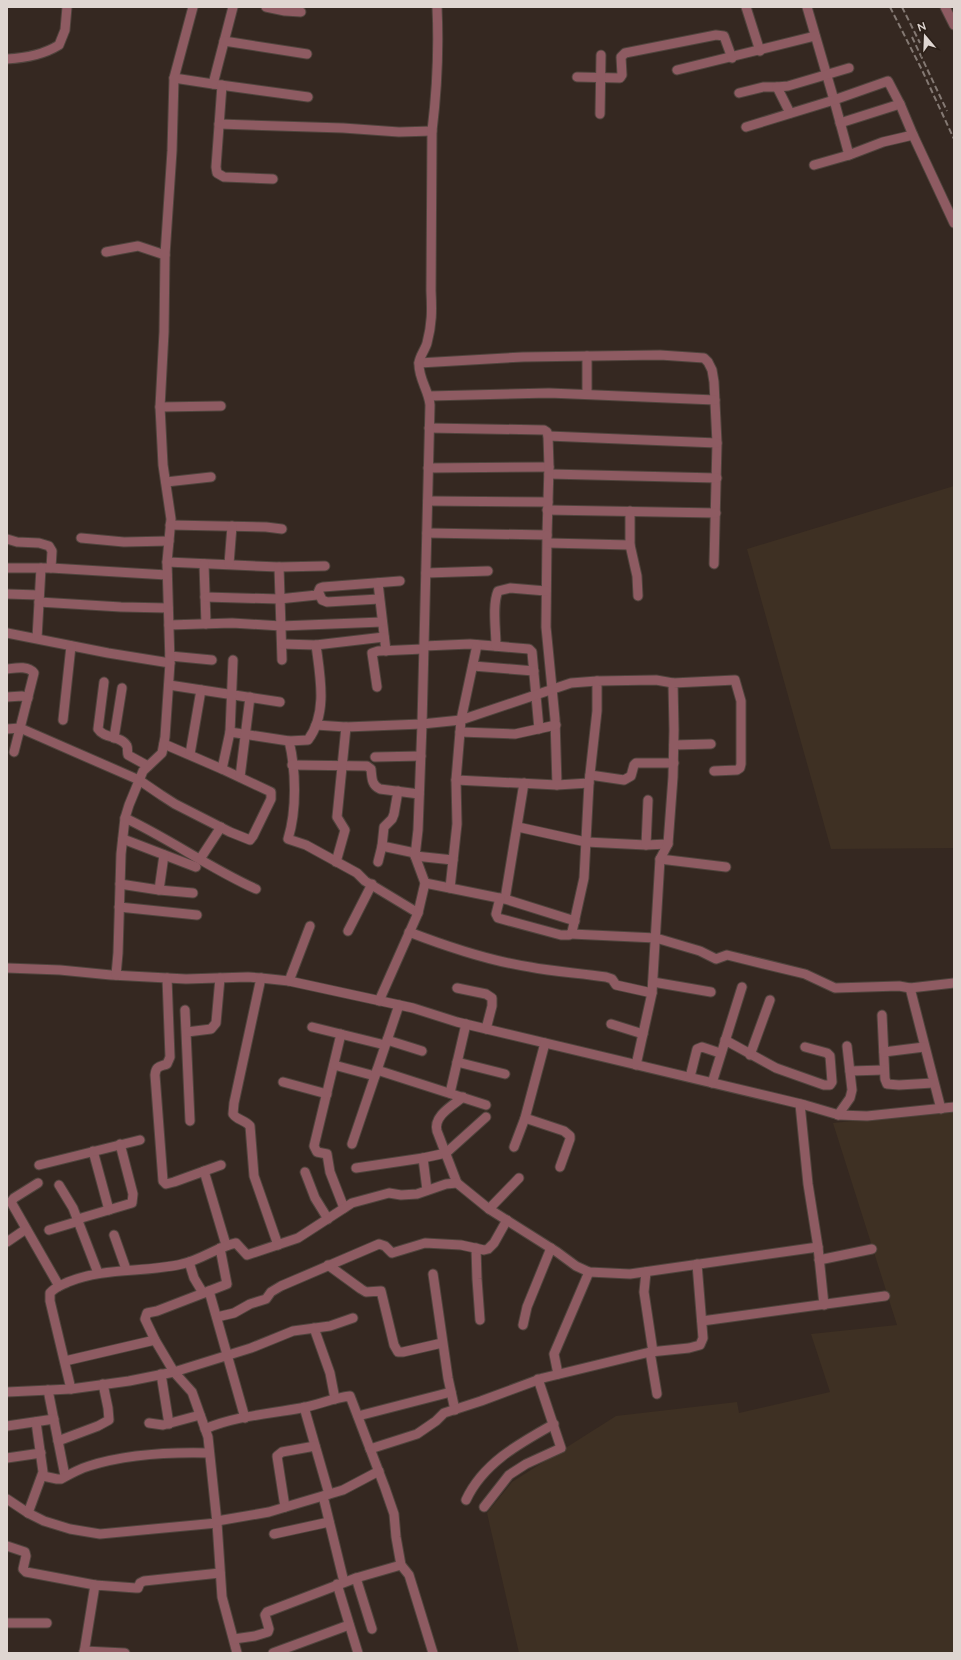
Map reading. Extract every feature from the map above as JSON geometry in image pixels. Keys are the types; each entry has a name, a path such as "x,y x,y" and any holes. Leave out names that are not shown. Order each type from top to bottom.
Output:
{"street":[{"path":"7,59 25,58 39,54 59,45 65,30 67,7"},
{"path":"116,975 120,884 126,818 129,805 143,771 162,753 169,685 170,660 167,562 170,504 163,465 160,407 164,332 165,255 172,151 174,78 193,7"},
{"path":"213,84 233,7"},
{"path":"266,7 301,12"},
{"path":"379,1001 418,913 425,883 415,854 420,794 429,428 429,396 420,372 419,363 433,317 431,291 432,131 438,52 437,7"},
{"path":"746,7 760,50"},
{"path":"807,7 849,155"},
{"path":"945,7 954,25"},
{"path":"577,77 621,78 621,57 625,53 716,35 724,36 732,58"},
{"path":"677,70 732,58 815,36"},
{"path":"224,41 307,54"},
{"path":"600,114 602,78 601,55"},
{"path":"739,93 763,87 788,86 827,76 849,68"},
{"path":"174,78 308,97"},
{"path":"746,127 834,100 888,81 954,223"},
{"path":"222,85 216,166 218,173 224,177 273,179"},
{"path":"777,87 790,113"},
{"path":"840,123 900,104"},
{"path":"219,124 343,128 399,132 432,131"},
{"path":"814,165 849,155 883,142 913,135"},
{"path":"106,252 138,246 165,255"},
{"path":"419,363 523,357 660,355 704,358 712,370 715,400 717,478 714,564"},
{"path":"587,356 587,394"},
{"path":"429,396 519,393 587,394 715,400"},
{"path":"160,407 221,406"},
{"path":"429,428 537,429 547,432 549,470 547,506 546,627 556,724 558,785"},
{"path":"548,436 717,443"},
{"path":"428,468 549,470 717,478"},
{"path":"166,482 211,477"},
{"path":"428,501 630,511 716,513"},
{"path":"630,511 630,544 637,576 638,596"},
{"path":"170,525 232,526 282,529"},
{"path":"229,564 232,526"},
{"path":"427,533 630,544"},
{"path":"81,538 124,542 169,541"},
{"path":"7,539 17,542 49,546 52,552 51,568"},
{"path":"167,562 279,567 325,566"},
{"path":"204,564 206,624"},
{"path":"279,567 282,660"},
{"path":"7,568 51,568 167,575"},
{"path":"37,638 41,568"},
{"path":"426,573 488,571"},
{"path":"205,597 279,599 315,596 319,593 320,588 323,587 400,581"},
{"path":"378,583 386,651"},
{"path":"496,646 495,605 498,591 510,588 546,591"},
{"path":"319,593 322,600 327,602 379,599"},
{"path":"7,594 39,599 121,607 168,608"},
{"path":"169,625 232,623 281,626 382,622"},
{"path":"7,633 71,646 170,660 212,660"},
{"path":"282,644 316,645 384,637"},
{"path":"230,732 289,741 308,740 315,731 321,702 320,673 316,645"},
{"path":"450,888 456,824 456,780 461,720 477,645"},
{"path":"377,687 372,656 374,652 477,645 529,649 532,652 539,729"},
{"path":"63,720 71,646"},
{"path":"222,769 230,732 233,660"},
{"path":"473,666 534,671"},
{"path":"7,669 27,668 33,671 33,677 14,752"},
{"path":"316,726 346,727 422,724 461,720 571,683 656,680 673,683 735,680 741,701 741,764 740,768 737,770 714,771"},
{"path":"571,934 584,878 589,779 597,711 597,681"},
{"path":"104,682 98,729 102,734 123,742 127,746 128,755 148,766"},
{"path":"636,1065 652,993 660,859 668,844 674,763 673,683"},
{"path":"169,685 280,702"},
{"path":"114,738 122,688"},
{"path":"190,754 201,690"},
{"path":"7,697 22,696 28,698"},
{"path":"240,777 250,697"},
{"path":"460,732 514,734 556,724"},
{"path":"336,862 345,834 344,826 337,817 346,727"},
{"path":"7,729 20,728 139,780 161,795 221,827 250,840 271,799 269,790 190,754 164,744"},
{"path":"289,741 292,755 292,824 288,839 306,845 336,862 418,913"},
{"path":"674,745 711,744"},
{"path":"375,757 421,756"},
{"path":"456,780 558,785 589,779 624,780 631,776 636,763 674,763"},
{"path":"292,765 369,767 375,787 380,789 420,794"},
{"path":"524,783 518,827 503,899 496,914 498,918 560,935 571,934 656,938 700,951 716,959 727,956 805,974 835,988 899,986 910,988 954,983"},
{"path":"378,862 382,846 382,833 384,827 392,819 394,814 398,791"},
{"path":"646,844 648,800"},
{"path":"126,818 146,828 198,863 256,889"},
{"path":"198,863 221,827"},
{"path":"518,827 586,842 668,844"},
{"path":"123,839 164,855 198,863"},
{"path":"382,846 415,854 453,860"},
{"path":"159,890 164,855"},
{"path":"660,859 726,868"},
{"path":"425,883 503,899 575,921"},
{"path":"120,884 193,893"},
{"path":"348,931 372,884"},
{"path":"120,906 197,915"},
{"path":"289,981 310,926"},
{"path":"409,932 497,961 531,968 606,977 612,979 616,985 652,993"},
{"path":"7,968 60,970 167,978 248,977 289,981 399,1005 466,1024 690,1077 800,1104 838,1115 867,1116 954,1107"},
{"path":"167,978 170,1057 167,1064 156,1069 155,1075 162,1178 164,1183 168,1184 221,1165"},
{"path":"187,1032 211,1030 216,1024 220,978"},
{"path":"261,978 234,1103 233,1114 235,1117 247,1122 250,1126 254,1176 278,1246"},
{"path":"653,982 711,992"},
{"path":"712,1083 724,1040 742,987"},
{"path":"457,988 486,994 492,998 492,1006 486,1029"},
{"path":"910,988 941,1109"},
{"path":"750,1055 770,1000"},
{"path":"352,1144 399,1005"},
{"path":"185,1010 190,1122"},
{"path":"882,1015 884,1070 886,1082 890,1085 934,1083"},
{"path":"450,1093 466,1024"},
{"path":"612,1024 643,1034"},
{"path":"312,1027 422,1052"},
{"path":"341,1034 314,1149 317,1152 327,1154 332,1179 344,1208"},
{"path":"724,1040 776,1068 824,1085 830,1085 832,1082 830,1056 827,1053 805,1047"},
{"path":"514,1147 525,1118 545,1043"},
{"path":"838,1115 850,1098 852,1090 847,1046"},
{"path":"690,1077 697,1049 702,1047 720,1053"},
{"path":"884,1052 924,1047"},
{"path":"457,1062 505,1074"},
{"path":"334,1065 376,1073 450,1093 486,1106"},
{"path":"850,1071 884,1070"},
{"path":"283,1082 327,1094"},
{"path":"463,1097 436,1122 437,1131 457,1183 489,1208 576,1266 589,1272 630,1274 818,1247"},
{"path":"800,1104 808,1184 818,1247 824,1305"},
{"path":"356,1168 446,1153 486,1117"},
{"path":"525,1118 564,1131 570,1136 560,1167"},
{"path":"40,1165 140,1140"},
{"path":"49,1230 132,1203 133,1194 120,1144"},
{"path":"93,1151 109,1210"},
{"path":"422,1158 427,1190"},
{"path":"204,1171 223,1247 227,1284 147,1314 145,1320 174,1372 192,1392 208,1437 217,1522 222,1597 237,1653"},
{"path":"305,1172 315,1198 328,1219"},
{"path":"489,1208 519,1178"},
{"path":"38,1183 12,1200 10,1210 26,1229 59,1286"},
{"path":"71,1389 66,1361 49,1297 50,1292 59,1286 98,1273 126,1269 158,1269 189,1262 236,1243 247,1256 298,1238 352,1202 389,1193 401,1195 417,1194 427,1190 457,1183"},
{"path":"59,1185 67,1196 78,1220 98,1273"},
{"path":"217,1317 234,1313 250,1304 266,1299 271,1292 281,1286 379,1244 385,1246 392,1253 425,1243 461,1245 484,1250 492,1246 507,1220"},
{"path":"7,1242 26,1229"},
{"path":"114,1235 126,1269"},
{"path":"476,1248 476,1279 480,1320"},
{"path":"523,1325 532,1295 551,1248"},
{"path":"819,1260 872,1249"},
{"path":"189,1262 194,1278 206,1292 217,1317 245,1418"},
{"path":"370,1449 417,1434 436,1421 444,1413 538,1379 652,1352 689,1348 700,1345 703,1338 697,1264"},
{"path":"328,1265 366,1292 381,1291 394,1345 398,1352 442,1343"},
{"path":"558,1374 554,1354 589,1272"},
{"path":"646,1272 644,1292 657,1394"},
{"path":"433,1274 442,1343 454,1410"},
{"path":"702,1321 885,1296"},
{"path":"7,1392 71,1389 174,1372 257,1346 293,1331 330,1326 353,1318"},
{"path":"314,1328 330,1373 335,1399"},
{"path":"66,1361 155,1340"},
{"path":"161,1374 169,1424"},
{"path":"484,1507 509,1475 526,1464 561,1448 538,1379"},
{"path":"58,1441 98,1426 109,1420 110,1416 103,1384"},
{"path":"48,1390 65,1476"},
{"path":"358,1416 451,1392"},
{"path":"205,1429 215,1424 304,1407 350,1396 394,1514 401,1565 409,1575 433,1652 422,1653"},
{"path":"304,1407 315,1446 326,1495 329,1522 349,1625 358,1653"},
{"path":"149,1423 157,1425 169,1424 200,1415"},
{"path":"7,1426 54,1419"},
{"path":"28,1513 42,1476 43,1465 36,1422"},
{"path":"466,1500 472,1487 496,1460 554,1424"},
{"path":"285,1507 277,1456 282,1452 315,1446"},
{"path":"42,1476 57,1479 89,1466 114,1460 182,1452 209,1453"},
{"path":"7,1458 41,1453"},
{"path":"7,1499 28,1513 44,1521 70,1529 100,1534 217,1522 285,1507 343,1490 379,1471"},
{"path":"274,1534 329,1522"},
{"path":"7,1546 25,1552 26,1556 23,1569 26,1572 95,1585 138,1588 140,1583 144,1581 220,1573"},
{"path":"234,1639 255,1636 268,1632 269,1629 265,1615 267,1612 341,1583 401,1565"},
{"path":"356,1578 372,1629"},
{"path":"95,1585 84,1652 125,1653"},
{"path":"7,1623 47,1623"},
{"path":"273,1653 349,1625"}],"shaded area":[{"path":"954,486 954,848 831,849 747,549"},
{"path":"954,1110 954,1653 519,1653 487,1513 512,1482 616,1416 737,1402 739,1413 830,1392 811,1334 897,1325 833,1123"}],"railway":[{"path":"890,7 922,70 954,139"},
{"path":"902,7 920,43"},
{"path":"912,37 947,111"}]}
